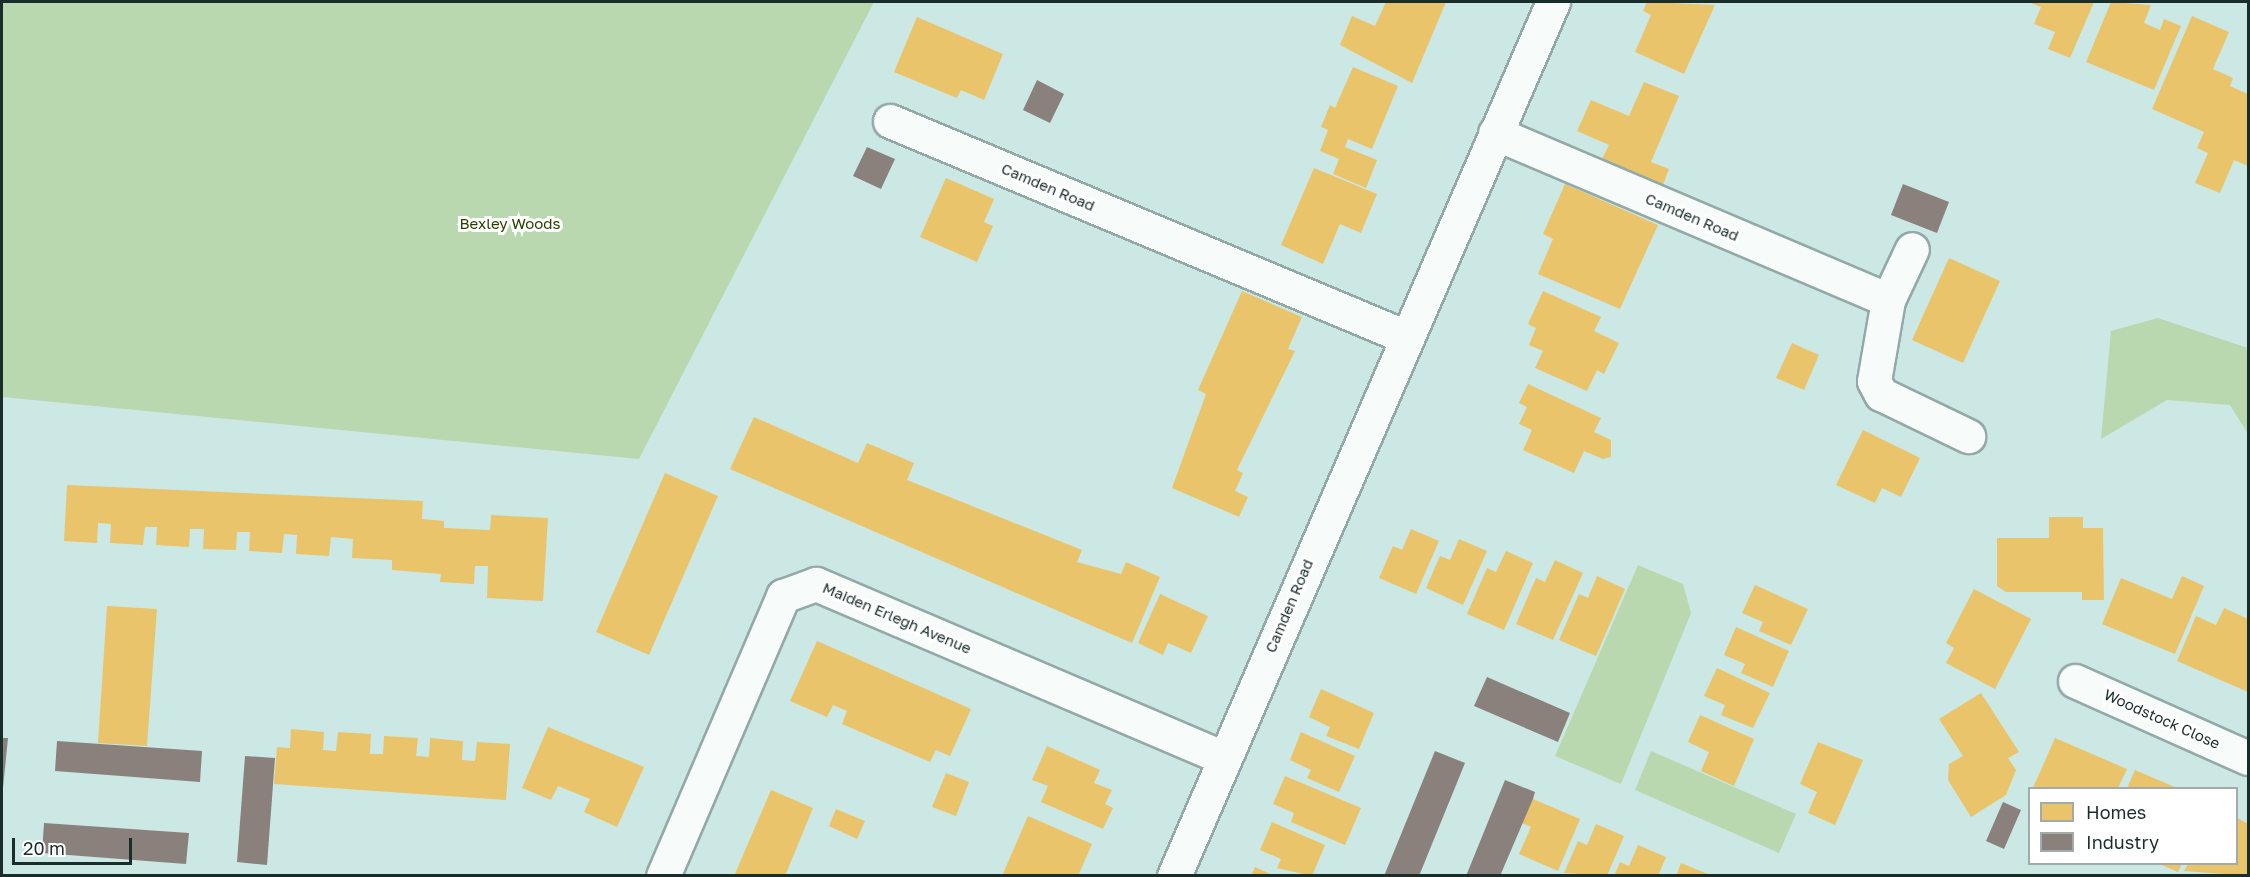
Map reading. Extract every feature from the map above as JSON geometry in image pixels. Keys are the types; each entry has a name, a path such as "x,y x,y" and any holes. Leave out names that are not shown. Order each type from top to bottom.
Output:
{"street":[{"name":"Camden Road","path":"1174,876 1495,133 1546,4"},
{"name":"Camden Road","path":"890,122 1406,337"},
{"name":"Camden Road","path":"1495,133 1888,300"},
{"path":"1912,249 1888,300 1874,381 1881,394 1968,436"},
{"name":"Maiden Erlegh Avenue","path":"663,876 783,596 816,584 1224,758"},
{"name":"Woodstock Close","path":"2075,681 2248,758"}],"green space":[{"name":"Bexley Woods","path":"2,2 874,2 639,459 2,397"},
{"path":"2158,318 2248,348 2248,434 2230,405 2167,400 2101,439 2111,331"},
{"path":"1638,565 1683,584 1691,613 1621,784 1555,756"},
{"path":"1651,751 1796,814 1779,853 1635,790"}],"building: Homes":[{"path":"1386,2 1446,2 1412,83 1340,45 1352,16 1375,26"},
{"path":"1647,2 1715,5 1684,74 1635,52 1651,15 1643,11"},
{"path":"2028,2 2094,2 2070,58 2048,49 2055,32 2034,24 2041,7"},
{"path":"2111,2 2151,5 2144,23 2160,30 2164,19 2181,26 2154,90 2086,62"},
{"path":"2192,16 2229,32 2213,69 2233,78 2230,86 2248,94 2248,166 2234,160 2220,193 2195,183 2208,153 2197,148 2204,132 2152,109"},
{"path":"917,17 1003,54 984,100 961,90 957,98 894,72"},
{"path":"1353,67 1398,86 1372,149 1348,139 1345,147 1377,160 1366,188 1333,174 1339,159 1320,151 1328,130 1321,127 1330,105 1335,108"},
{"path":"1644,82 1679,96 1651,162 1669,169 1663,185 1602,159 1609,145 1577,131 1591,100 1629,116"},
{"path":"1314,168 1377,194 1361,233 1340,224 1323,264 1281,245"},
{"path":"946,178 994,199 984,222 993,226 977,262 920,237"},
{"path":"1565,184 1658,225 1620,309 1538,274 1553,239 1543,234"},
{"path":"1949,258 2000,281 1963,363 1912,340"},
{"path":"1242,291 1302,317 1288,349 1295,351 1237,470 1243,473 1235,491 1248,497 1239,517 1172,488 1206,394 1198,390"},
{"path":"1543,291 1601,317 1594,331 1619,343 1604,374 1597,370 1587,391 1535,368 1543,351 1529,345 1536,328 1528,324"},
{"path":"1792,343 1819,355 1804,390 1776,378"},
{"path":"1528,384 1601,418 1594,432 1611,440 1611,457 1603,459 1584,451 1574,473 1523,450 1532,430 1519,424 1527,407 1519,403"},
{"path":"754,417 858,463 867,443 914,463 907,480 1082,550 1077,562 1121,574 1126,562 1160,577 1132,643 730,469"},
{"path":"1863,430 1920,458 1901,497 1882,488 1875,503 1836,485"},
{"path":"665,473 718,496 649,655 596,632"},
{"path":"67,485 423,501 422,519 444,521 444,528 490,530 491,515 548,518 543,601 487,598 488,566 475,566 474,584 440,582 441,574 392,570 392,560 352,558 353,539 331,537 329,556 296,554 297,535 284,534 282,553 249,551 250,532 237,532 236,550 203,549 204,529 190,529 189,547 156,545 157,527 145,527 143,545 110,543 111,524 98,523 97,543 64,541"},
{"path":"2049,517 2083,517 2083,528 2103,528 2104,600 2082,600 2082,592 2006,592 1997,586 1997,538 2049,538"},
{"path":"1411,529 1439,541 1416,594 1379,578 1393,546 1402,550"},
{"path":"1459,539 1487,551 1463,605 1426,588 1440,556 1450,560"},
{"path":"1506,551 1533,563 1504,630 1467,614 1487,568 1496,572"},
{"path":"1555,560 1583,573 1553,640 1516,624 1536,578 1545,582"},
{"path":"1597,576 1625,589 1596,656 1559,640 1579,594 1588,598"},
{"path":"2182,576 2204,586 2175,654 2102,624 2121,578 2172,599"},
{"path":"1755,585 1808,609 1791,645 1759,631 1763,622 1742,613"},
{"path":"1974,589 2031,619 1995,689 1946,663 1954,648 1946,643"},
{"path":"1160,594 1208,616 1191,653 1168,643 1163,655 1138,643"},
{"path":"107,606 157,609 147,746 98,743"},
{"path":"2224,608 2248,619 2248,692 2177,661 2196,616 2216,625"},
{"path":"1736,627 1789,651 1773,687 1741,673 1745,664 1724,655"},
{"path":"817,641 971,709 950,756 936,750 930,762 842,724 847,711 833,705 827,717 790,701"},
{"path":"1717,668 1770,693 1753,728 1721,715 1725,705 1704,696"},
{"path":"1321,689 1374,713 1359,749 1326,736 1330,727 1309,717"},
{"path":"1981,693 2019,752 2008,758 2016,770 2006,795 1971,817 1948,780 1949,764 1963,756 1939,719"},
{"path":"1700,715 1754,739 1734,786 1701,771 1709,752 1688,742"},
{"path":"548,727 644,767 617,827 584,812 590,799 558,786 551,800 522,788"},
{"path":"291,729 324,732 323,750 336,751 338,732 371,734 370,754 383,754 384,736 418,738 416,756 429,757 430,738 463,741 462,760 475,761 477,742 510,744 506,800 274,784 277,747 290,748"},
{"path":"1301,732 1355,756 1339,792 1307,778 1311,770 1290,760"},
{"path":"2055,738 2127,769 2118,787 2033,787"},
{"path":"1818,742 1863,760 1835,825 1808,813 1817,792 1800,784"},
{"path":"1047,746 1100,770 1094,783 1112,790 1105,804 1113,808 1103,829 1041,802 1048,786 1032,780"},
{"path":"2135,770 2175,787 2127,787"},
{"path":"946,773 969,782 956,816 932,807"},
{"path":"1285,776 1361,808 1345,845 1291,822 1294,813 1273,804"},
{"path":"771,790 813,808 785,876 734,876"},
{"path":"1533,799 1580,819 1558,871 1519,854 1531,827 1522,823"},
{"path":"836,809 865,821 857,839 829,826"},
{"path":"1028,816 1092,844 1078,876 1002,876"},
{"path":"2238,818 2248,824 2248,876 2184,871 2187,865 2238,865"},
{"path":"1272,822 1325,845 1312,876 1277,868 1281,859 1260,850"},
{"path":"1596,824 1624,836 1607,876 1564,873 1578,841 1587,845"},
{"path":"1638,845 1666,857 1658,876 1614,876 1620,862 1629,866"},
{"path":"1681,863 1710,875 1710,876 1676,876"},
{"path":"2161,865 2182,865 2178,872"},
{"path":"1255,867 1275,876 1251,876"}],"building: Industry":[{"path":"1037,80 1064,94 1050,123 1023,110"},
{"path":"867,147 895,159 881,189 853,176"},
{"path":"1903,184 1949,202 1937,233 1891,215"},
{"path":"1487,677 1570,713 1558,742 1474,706"},
{"path":"2,738 8,738 3,788 2,788"},
{"path":"57,741 202,751 200,782 55,771"},
{"path":"1435,751 1465,763 1419,876 1384,876"},
{"path":"245,756 275,758 267,865 237,862"},
{"path":"1505,780 1535,792 1533,799 1500,876 1466,876"},
{"path":"2003,802 2021,810 2004,849 1986,841"},
{"path":"44,823 189,833 186,864 42,853"}]}
